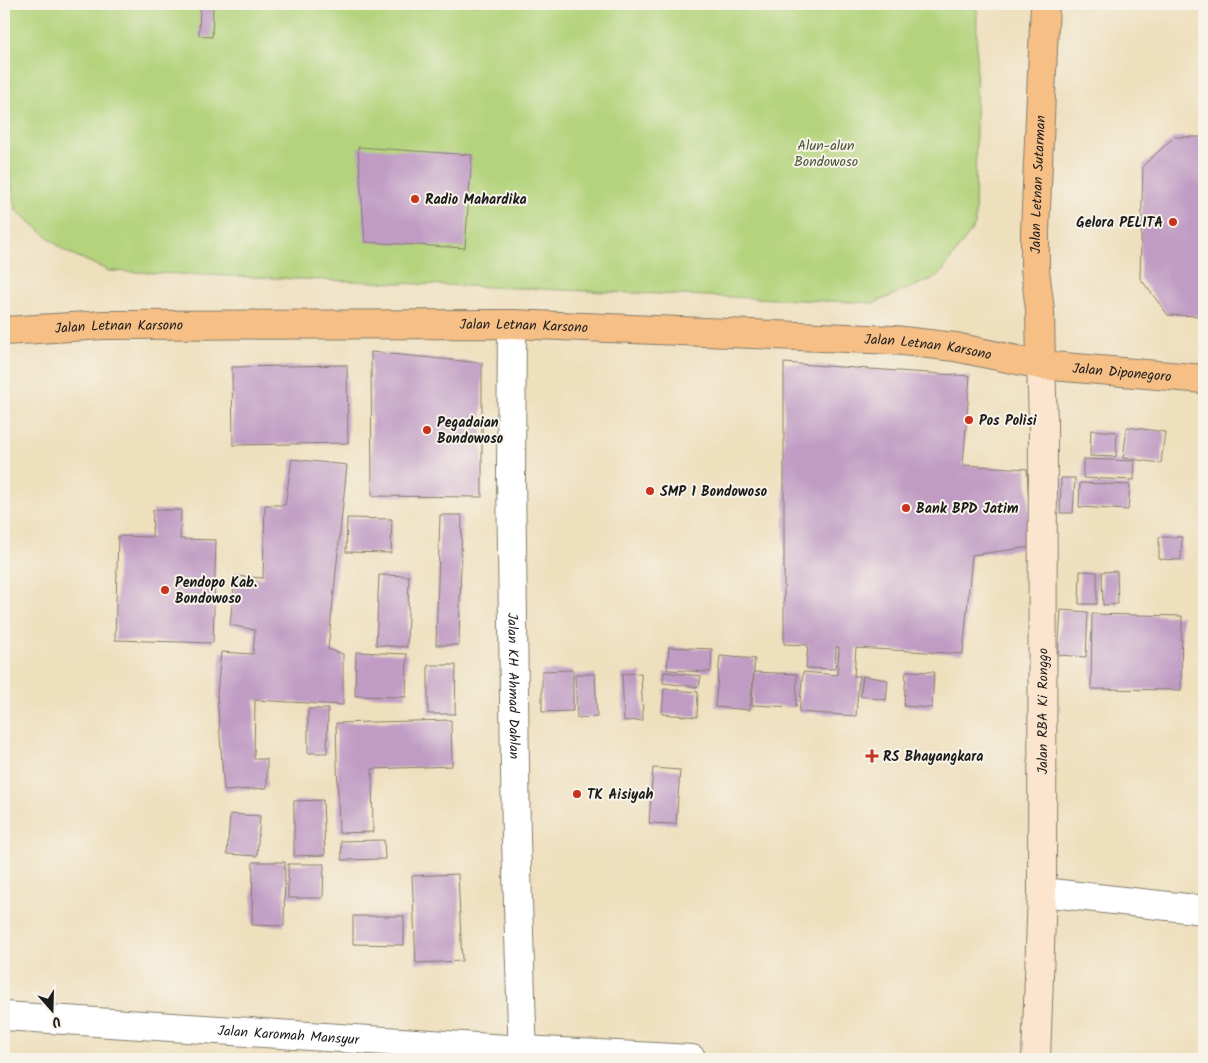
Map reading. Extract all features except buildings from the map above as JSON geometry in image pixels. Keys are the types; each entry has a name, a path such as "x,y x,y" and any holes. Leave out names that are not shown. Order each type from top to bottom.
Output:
{"main road":[{"name":"Jalan Letnan Sutarman","path":"1041,365 1040,310 1035,268 1035,231 1045,4"},
{"name":"Jalan Letnan Karsono","path":"4,331 104,325 512,324 894,340 955,347 1041,365"},
{"name":"Jalan Diponegoro","path":"1041,365 1204,379"},
{"name":"Jalan RBA Ki Ronggo","path":"1036,1059 1042,892 1043,421 1041,365"}],"street":[{"name":"Jalan KH Ahmad Dahlan","path":"512,324 511,476 516,840 523,1055"},
{"path":"1042,892 1204,910"},
{"name":"Jalan Karomah Mansyur","path":"4,1016 523,1055 692,1059"}],"green space":[{"name":"Alun-alun Bondowoso","path":"4,4 977,4 975,225 939,276 874,303 109,271 63,250 16,210 4,143"}],"place":[{"name":"Radio Mahardika","path":"415,199"},
{"name":"Gelora PELITA","path":"1173,222"},
{"name":"Pos Polisi","path":"969,420"},
{"name":"Pegadaian Bondowoso","path":"427,430"},
{"name":"SMP 1 Bondowoso","path":"650,491"},
{"name":"Bank BPD Jatim","path":"906,508"},
{"name":"Pendopo Kab. Bondowoso","path":"165,590"},
{"name":"RS Bhayangkara","path":"872,756"},
{"name":"TK Aisiyah","path":"577,794"}]}
